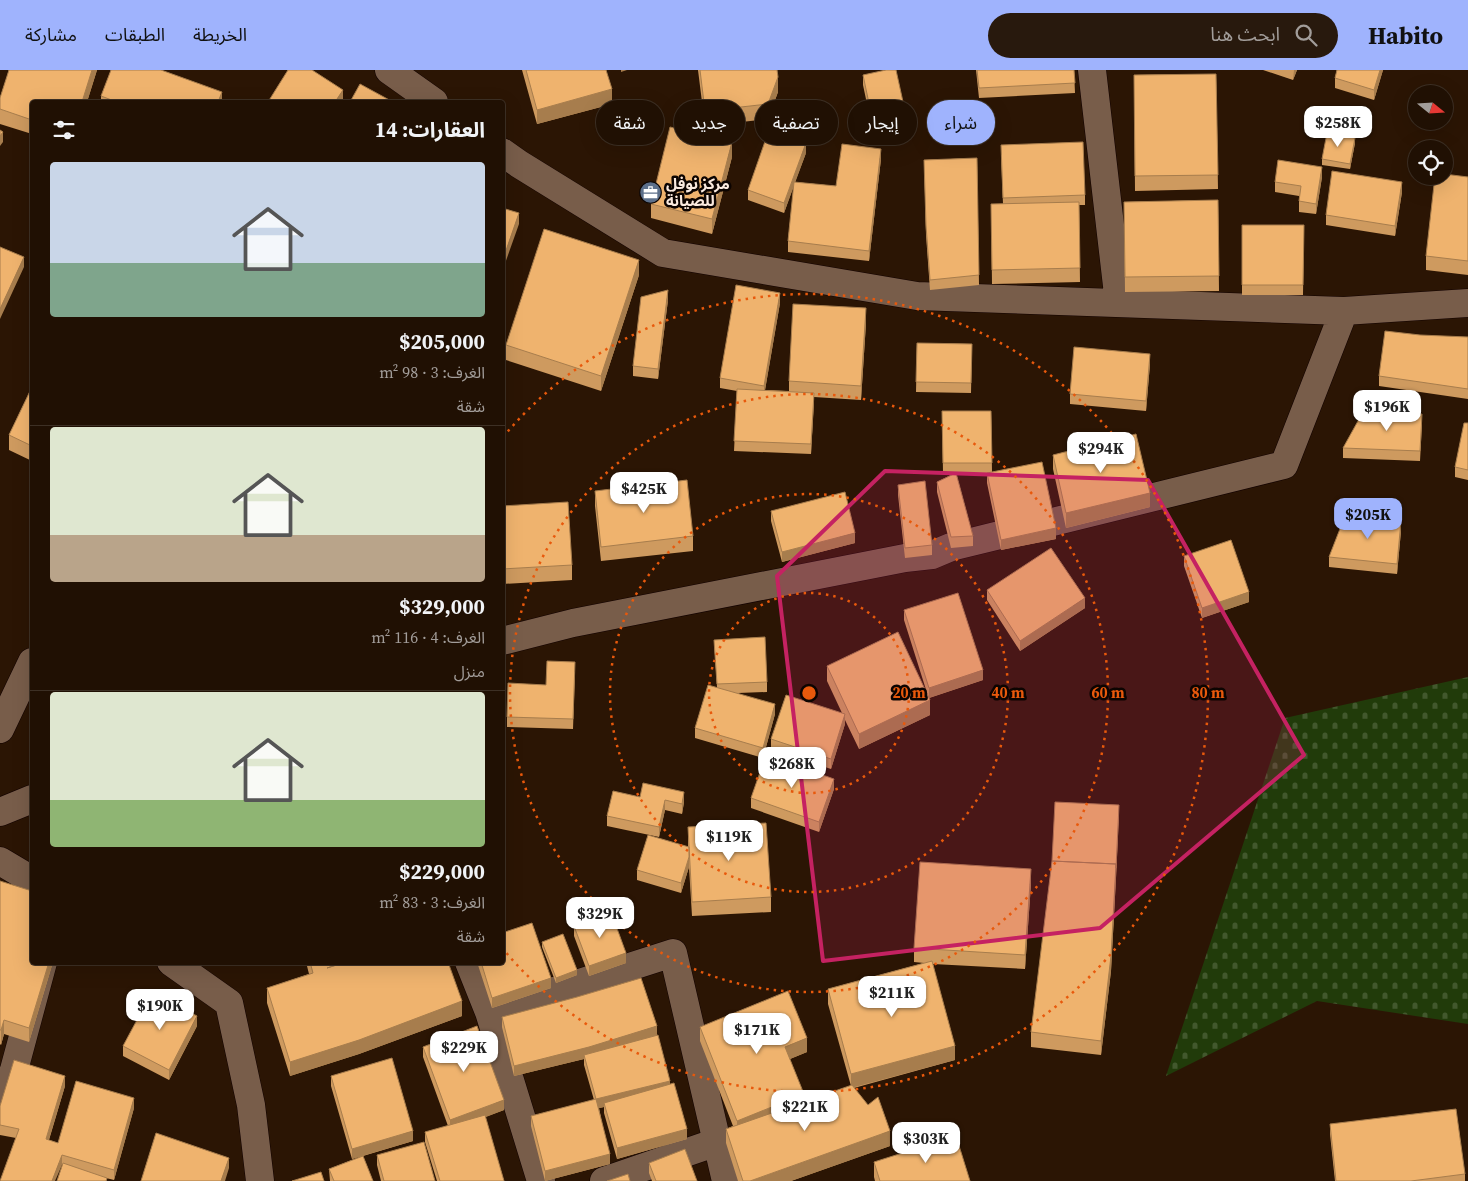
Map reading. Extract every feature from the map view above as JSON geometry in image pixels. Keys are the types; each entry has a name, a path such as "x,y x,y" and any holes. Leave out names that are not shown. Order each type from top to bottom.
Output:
{"street":[{"path":"389,70 431,100"},
{"path":"1092,70 1119,304"},
{"path":"505,154 663,253 917,296 1344,311 1468,303"},
{"path":"505,639 573,623 905,558 932,555 951,548 1284,465 1344,311"},
{"path":"0,730 30,666"},
{"path":"0,812 30,800"},
{"path":"0,861 30,879"},
{"path":"489,1012 673,953 726,1181"},
{"path":"0,1105 14,1070 42,965"},
{"path":"175,965 228,1003 251,1105 260,1181"},
{"path":"470,965 489,1012 541,1181"},
{"path":"604,1181 718,1142"}],"highlighted area":[{"path":"885,471 1148,480 1304,755 1100,928 823,961 777,576"}],"green space":[{"path":"1468,677 1468,1024 1317,1001 1166,1076 1285,718"}],"building":[{"path":"9,70 92,70 83,100 30,100 30,119 0,109 0,98"},
{"path":"111,70 161,70 222,92 219,100 112,100 101,96"},
{"path":"288,70 312,70 343,90 336,100 269,100"},
{"path":"526,70 606,70 612,89 537,110"},
{"path":"700,70 777,70 778,77 769,100 755,100 755,105 745,107 745,100 704,100"},
{"path":"896,70 903,100 868,100 863,75"},
{"path":"977,70 1074,70 1075,83 979,88"},
{"path":"1337,70 1380,70 1374,90 1335,78"},
{"path":"1216,74 1218,175 1135,176 1134,75"},
{"path":"360,84 389,100 351,100"},
{"path":"670,127 674,128 674,145 731,145 712,219 651,204"},
{"path":"1327,133 1355,138 1350,164 1322,159"},
{"path":"1083,142 1085,195 1003,198 1001,145"},
{"path":"842,144 881,149 869,251 788,241 794,182 836,186"},
{"path":"764,145 805,145 784,203 748,190"},
{"path":"977,158 979,275 930,280 924,160"},
{"path":"1278,160 1322,167 1316,204 1299,201 1301,186 1275,182"},
{"path":"1332,171 1402,182 1395,226 1326,215"},
{"path":"1453,175 1468,177 1468,261 1426,256 1434,185 1453,185"},
{"path":"1218,200 1219,276 1125,277 1124,202"},
{"path":"1079,202 1080,268 992,270 991,204"},
{"path":"505,209 519,213 505,253"},
{"path":"1242,225 1304,225 1303,285 1242,285"},
{"path":"544,229 639,260 601,376 506,345"},
{"path":"0,247 24,257 0,309"},
{"path":"736,285 780,293 764,386 720,378"},
{"path":"668,290 658,369 633,366 641,297"},
{"path":"793,304 866,308 861,386 789,381"},
{"path":"1385,331 1468,337 1468,389 1379,376"},
{"path":"917,343 972,344 971,383 916,382"},
{"path":"1074,347 1150,354 1146,401 1070,394"},
{"path":"737,389 814,393 811,444 734,441"},
{"path":"30,391 30,445 9,435"},
{"path":"942,411 991,411 992,463 943,463"},
{"path":"1363,412 1422,414 1420,451 1343,448"},
{"path":"1464,423 1468,423 1468,470 1455,467"},
{"path":"1136,434 1150,493 1066,513 1053,455"},
{"path":"1042,462 1056,528 1001,540 987,473"},
{"path":"956,473 973,536 951,537 937,482"},
{"path":"687,480 693,536 601,547 595,491"},
{"path":"925,481 932,545 905,548 898,485"},
{"path":"845,492 855,533 782,552 771,511"},
{"path":"568,502 572,565 505,569 505,506"},
{"path":"1345,516 1401,521 1397,564 1329,557"},
{"path":"1231,540 1249,592 1202,608 1184,556"},
{"path":"1051,548 1085,598 1020,641 987,590"},
{"path":"958,593 983,670 929,688 904,610"},
{"path":"898,632 930,700 859,734 827,666"},
{"path":"765,637 767,682 717,684 714,640"},
{"path":"547,661 575,662 573,719 507,717 508,683 546,685"},
{"path":"708,685 775,704 763,748 695,728"},
{"path":"786,695 845,714 831,759 771,739"},
{"path":"766,755 834,779 819,822 751,798"},
{"path":"643,783 684,792 682,804 665,800 659,827 607,816 613,791 640,797"},
{"path":"1055,802 1119,805 1116,868 1116,864 1052,861"},
{"path":"766,823 771,897 692,902 688,827"},
{"path":"648,835 689,847 689,857 681,883 637,870"},
{"path":"1052,861 1116,864 1111,956 1101,1041 1031,1032"},
{"path":"920,862 1031,869 1025,955 914,948"},
{"path":"0,881 30,890 30,965 48,965 29,1028 4,1020 0,1030"},
{"path":"611,912 626,953 589,966 574,926"},
{"path":"532,923 551,978 492,998 482,965 505,965 505,932"},
{"path":"563,934 577,970 556,978 542,942"},
{"path":"932,961 955,1046 851,1074 828,989"},
{"path":"311,965 336,965 327,968 337,965 449,965 462,1001 359,1040 290,1062 267,988 313,973"},
{"path":"641,978 657,1026 589,1047 514,1066 502,1017"},
{"path":"788,991 807,1038 785,1047 804,1094 737,1121 700,1027"},
{"path":"152,992 197,1016 169,1070 123,1046"},
{"path":"477,1026 504,1100 450,1120 423,1047"},
{"path":"658,1035 670,1081 596,1099 584,1055"},
{"path":"392,1058 413,1131 352,1149 331,1076"},
{"path":"14,1060 65,1076 46,1139 58,1143 76,1081 134,1098 114,1170 62,1155 52,1181 0,1181 19,1129 0,1125 0,1106"},
{"path":"674,1083 687,1129 617,1148 604,1103"},
{"path":"852,1085 868,1105 878,1097 890,1131 750,1181 743,1181 726,1129"},
{"path":"596,1099 610,1154 545,1171 531,1116"},
{"path":"1456,1109 1465,1174 1411,1181 1336,1181 1330,1124"},
{"path":"485,1115 504,1181 440,1181 425,1132"},
{"path":"156,1133 229,1158 221,1181 141,1181"},
{"path":"956,1136 970,1181 880,1181 874,1162"},
{"path":"424,1142 435,1181 384,1181 377,1155"},
{"path":"685,1149 697,1181 656,1181 649,1163"},
{"path":"363,1156 373,1181 334,1181 329,1169"},
{"path":"63,1163 107,1178 106,1181 57,1181"},
{"path":"321,1172 324,1181 292,1181"},
{"path":"628,1174 630,1181 607,1181"}],"place":[{"name":"مركز نوفل للصيانة","path":"650,192"}]}
